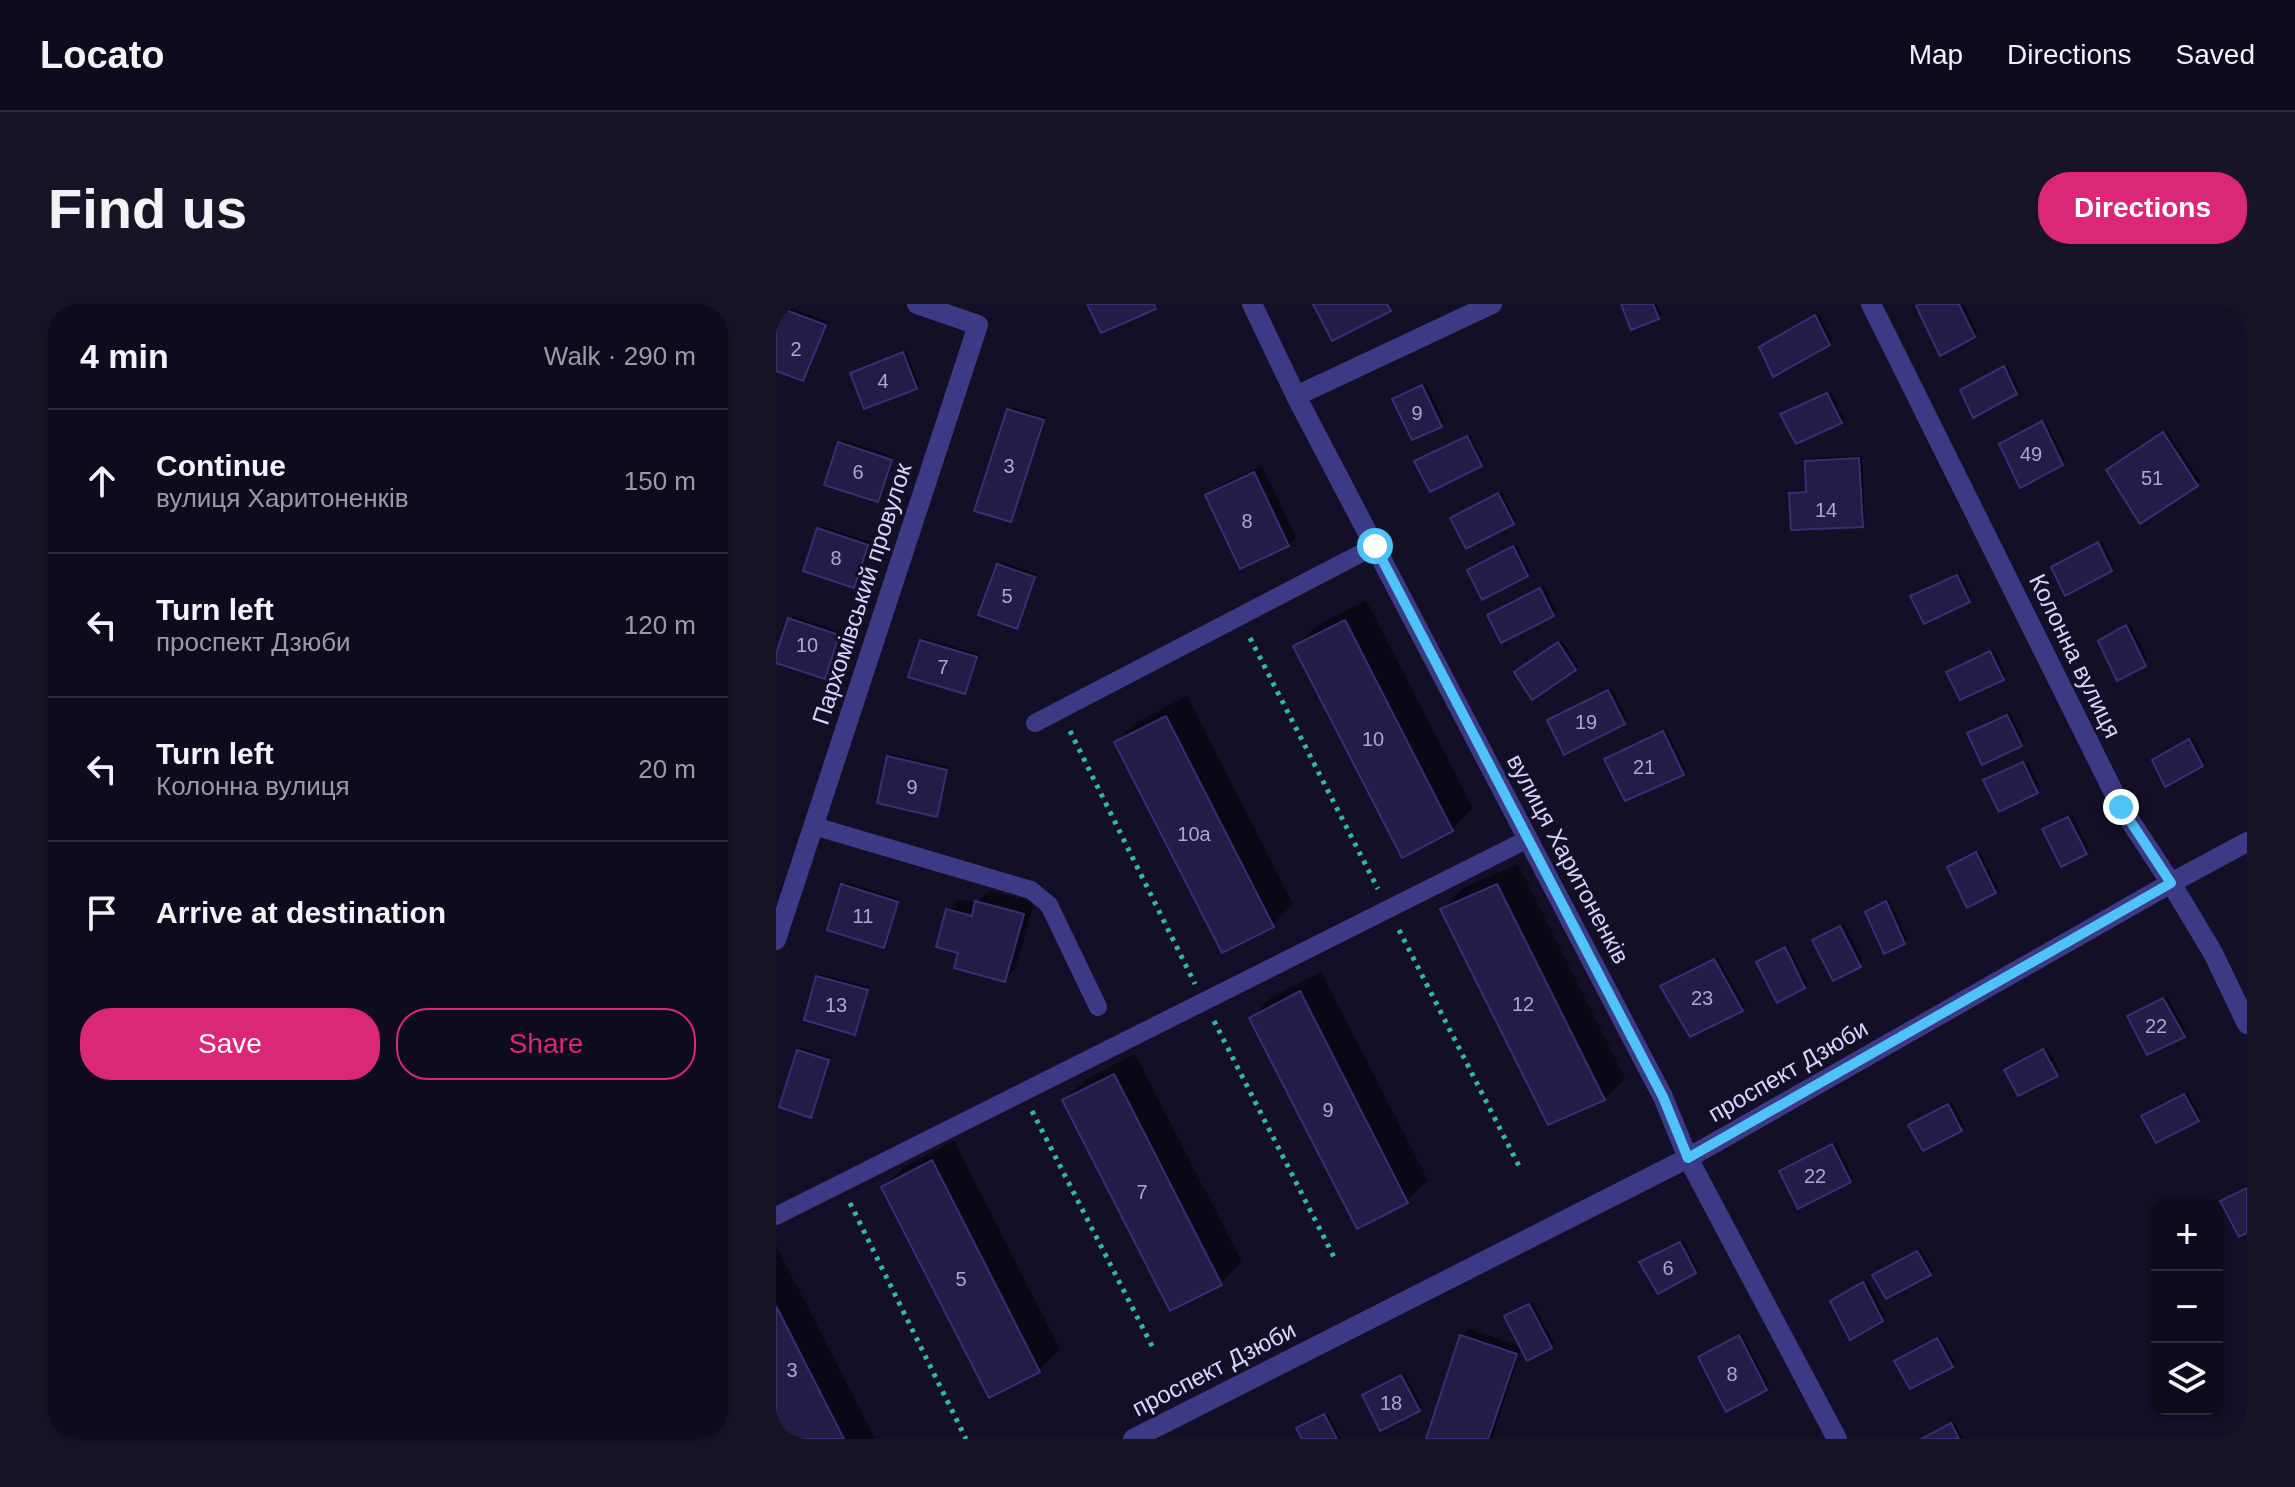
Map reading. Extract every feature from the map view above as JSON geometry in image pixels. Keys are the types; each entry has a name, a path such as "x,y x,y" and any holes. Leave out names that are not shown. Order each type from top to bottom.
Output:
{"street":[{"name":"Пархомівський провулок","path":"776,940 978,325 917,304"},
{"name":"вулиця Харитоненків","path":"1252,304 1296,396 1663,1097 1688,1158 1837,1439"},
{"path":"1296,396 1492,304"},
{"name":"Колонна вулиця","path":"1871,304 2121,807 2213,953 2247,1024"},
{"name":"проспект Дзюби","path":"1133,1439 1688,1158 2247,842"}],"lane":[{"path":"1035,723 1375,546"},
{"path":"814,826 1031,890 1049,905 1098,1007"},
{"path":"776,1216 1528,839"}],"path":[{"path":"1060,711 1335,1259"},
{"path":"1023,1092 1153,1348"},
{"path":"841,1184 966,1439"}],"building":[{"path":"1087,304 1154,304 1156,309 1101,333"},
{"path":"1313,304 1387,304 1391,311 1332,341"},
{"path":"1621,304 1653,304 1659,319 1631,330"},
{"path":"1959,304 1975,337 1940,356 1916,306"},
{"path":"783,309 826,325 803,381 776,371 776,327"},
{"path":"1815,315 1830,345 1773,377 1759,347"},
{"path":"903,352 917,389 864,409 850,373"},
{"path":"2004,366 2017,394 1973,418 1960,390"},
{"path":"1422,385 1442,427 1412,440 1392,399"},
{"path":"1827,393 1842,423 1796,444 1780,414"},
{"path":"1007,409 1044,420 1011,522 974,511"},
{"path":"2042,421 2063,465 2020,488 1999,444"},
{"path":"2163,432 2198,486 2140,524 2106,470"},
{"path":"1467,436 1482,466 1430,492 1414,461"},
{"path":"838,442 892,460 878,502 824,485"},
{"path":"1859,458 1863,527 1791,530 1789,493 1806,492 1805,461"},
{"path":"1254,472 1289,546 1240,569 1205,495"},
{"path":"1498,493 1514,524 1466,549 1450,518"},
{"path":"817,528 868,545 854,588 803,571"},
{"path":"2098,542 2112,571 2065,596 2051,567"},
{"path":"1513,546 1528,576 1482,600 1467,570"},
{"path":"997,564 1035,577 1017,629 978,615"},
{"path":"1957,575 1970,602 1924,624 1910,596"},
{"path":"1540,588 1554,616 1501,643 1487,615"},
{"path":"788,618 839,635 825,679 776,663"},
{"path":"1345,620 1453,831 1402,858 1293,646"},
{"path":"2126,625 2146,666 2117,681 2098,641"},
{"path":"920,640 977,657 965,694 908,677"},
{"path":"1558,642 1576,670 1532,700 1514,672"},
{"path":"1990,651 2004,680 1960,700 1946,672"},
{"path":"1608,690 1625,724 1564,755 1547,720"},
{"path":"2007,715 2022,746 1982,765 1967,733"},
{"path":"1166,716 1274,927 1222,953 1114,742"},
{"path":"1663,731 1684,775 1625,801 1604,759"},
{"path":"2189,739 2203,766 2165,787 2152,760"},
{"path":"887,756 947,770 937,817 877,803"},
{"path":"2023,762 2038,793 1999,812 1983,780"},
{"path":"2068,817 2087,854 2061,867 2042,829"},
{"path":"1976,852 1996,893 1967,908 1947,867"},
{"path":"841,884 898,902 884,948 827,930"},
{"path":"1497,884 1605,1100 1548,1125 1440,909"},
{"path":"975,901 1024,914 1005,982 954,968 958,953 936,947 946,909 972,916"},
{"path":"1886,901 1905,944 1884,954 1865,912"},
{"path":"1840,926 1861,967 1833,981 1812,940"},
{"path":"1785,947 1805,988 1777,1003 1756,962"},
{"path":"1714,959 1743,1011 1690,1037 1660,986"},
{"path":"816,976 868,990 855,1035 804,1020"},
{"path":"1300,991 1408,1203 1357,1229 1249,1018"},
{"path":"2163,998 2185,1037 2147,1055 2127,1016"},
{"path":"2043,1049 2058,1076 2018,1096 2004,1070"},
{"path":"797,1050 829,1060 811,1118 779,1107"},
{"path":"1114,1074 1222,1285 1170,1311 1062,1100"},
{"path":"2184,1094 2199,1121 2156,1143 2141,1116"},
{"path":"1948,1104 1962,1131 1923,1151 1908,1125"},
{"path":"1832,1144 1851,1182 1798,1209 1779,1171"},
{"path":"932,1160 1040,1372 989,1398 881,1187"},
{"path":"2247,1188 2247,1233 2239,1237 2223,1207 2223,1200"},
{"path":"1680,1242 1696,1273 1658,1294 1639,1262"},
{"path":"1917,1251 1931,1275 1886,1299 1872,1275"},
{"path":"1863,1282 1883,1321 1850,1340 1830,1301"},
{"path":"1529,1304 1552,1348 1527,1361 1504,1316"},
{"path":"776,1306 844,1439 779,1439 776,1433"},
{"path":"1460,1335 1517,1354 1488,1439 1426,1439"},
{"path":"1739,1335 1767,1390 1726,1412 1698,1357"},
{"path":"1937,1338 1953,1367 1910,1389 1894,1361"},
{"path":"1401,1375 1420,1411 1380,1431 1362,1395"},
{"path":"1324,1414 1337,1439 1302,1439 1296,1428"},
{"path":"1951,1423 1959,1439 1921,1439"}],"route":[{"path":"1375,546 1663,1097 1688,1158 2171,883 2121,807"}]}
